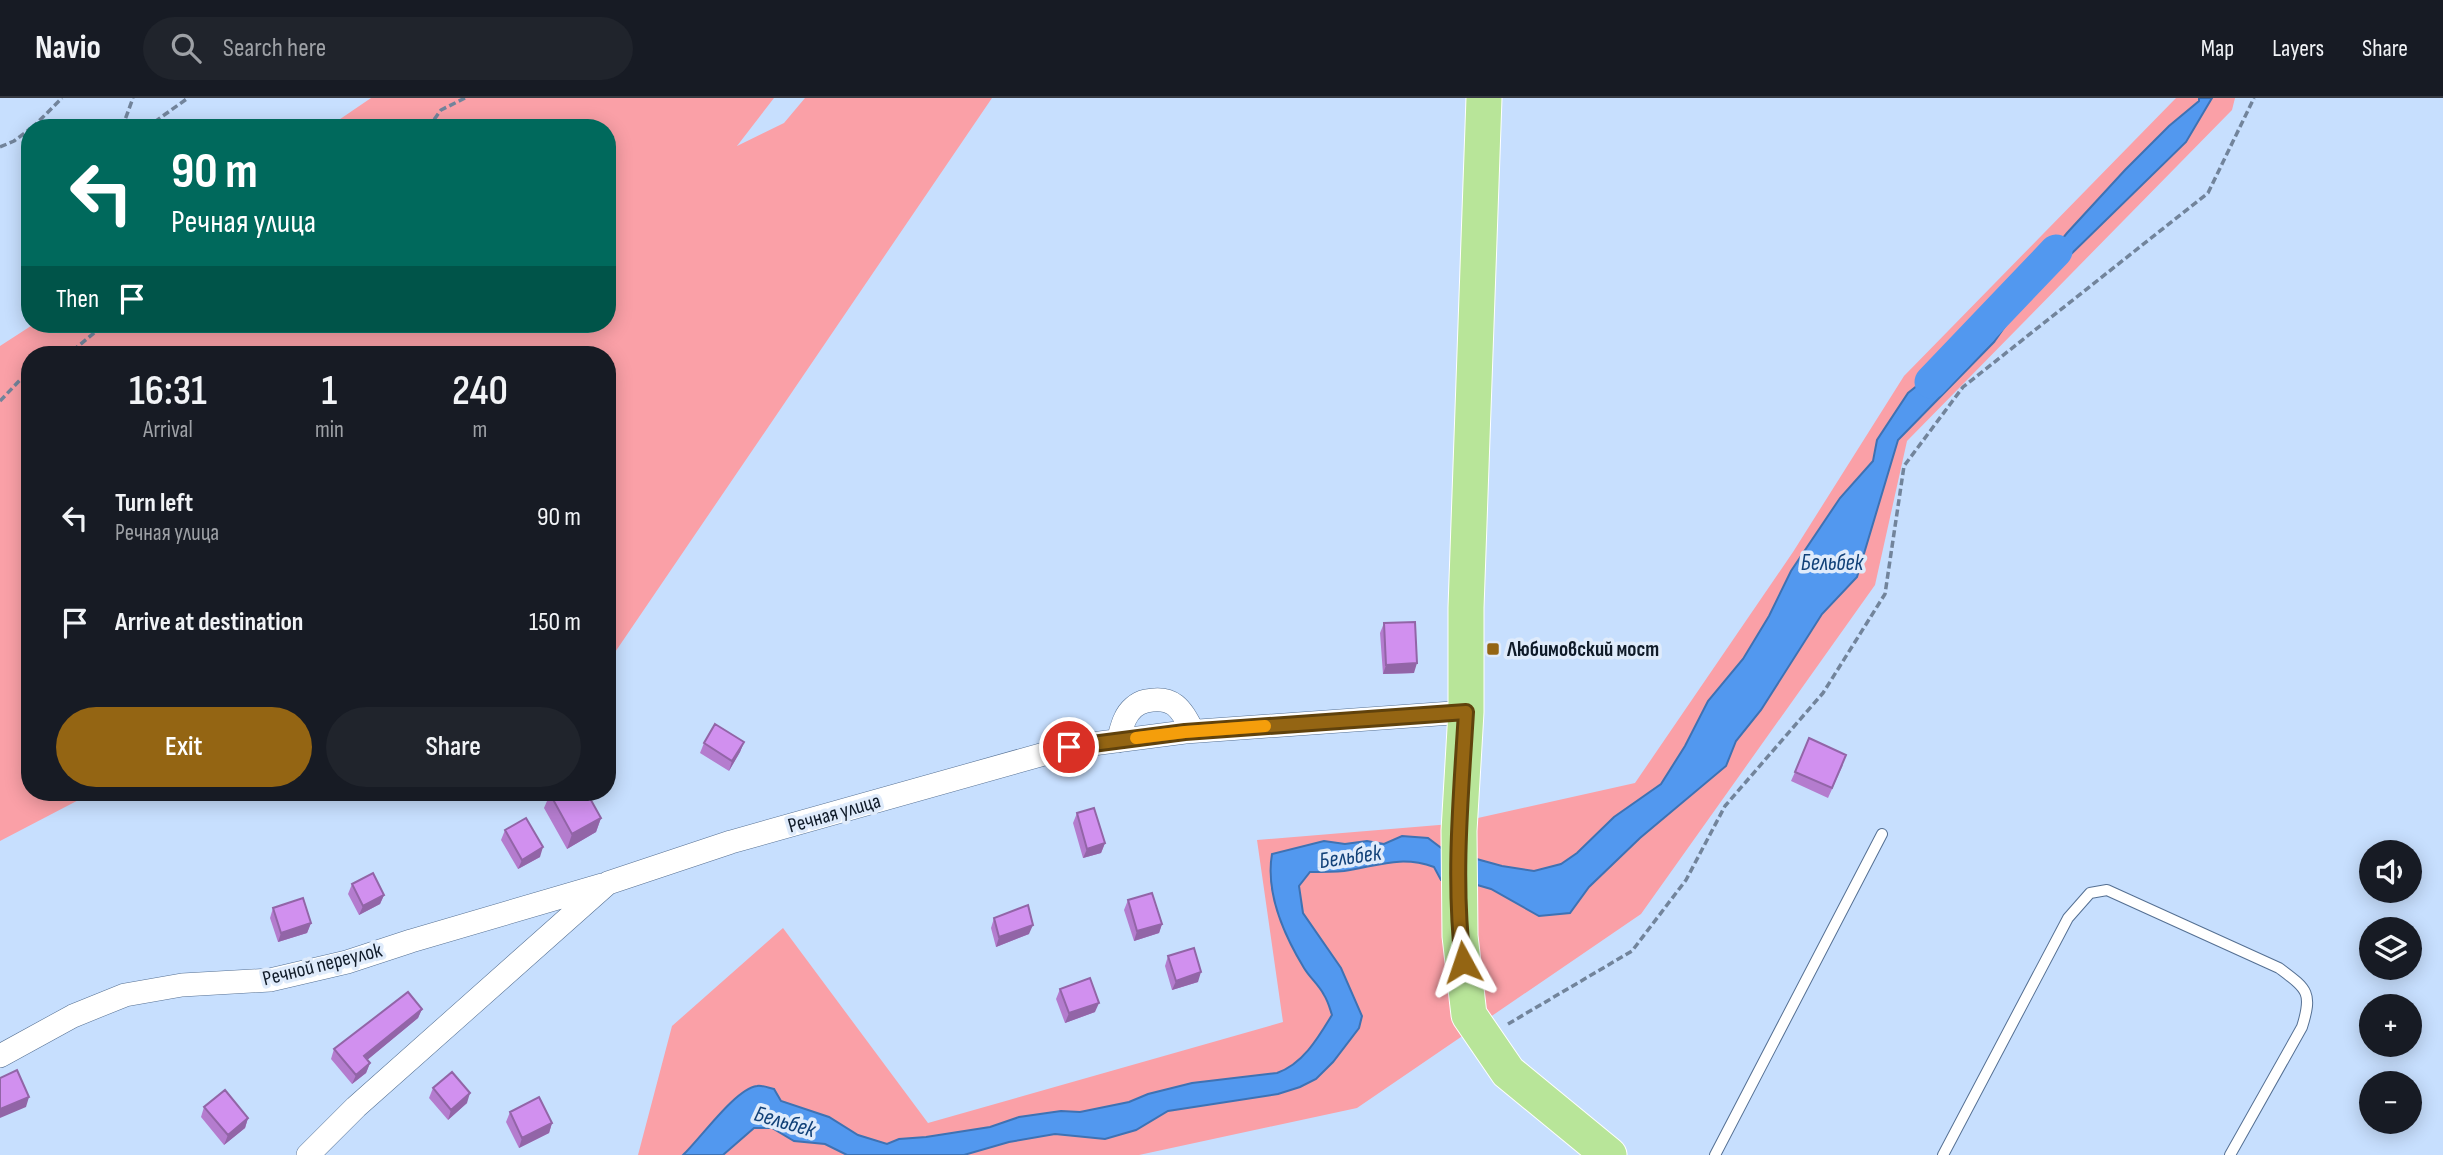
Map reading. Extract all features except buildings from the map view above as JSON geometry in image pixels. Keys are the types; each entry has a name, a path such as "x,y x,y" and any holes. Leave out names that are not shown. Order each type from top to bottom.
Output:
{"main road":[{"path":"1484,98 1466,594 1466,712 1459,831 1460,936 1469,1015 1508,1072 1609,1155"}],"street":[{"path":"1118,741 1126,716 1138,703 1161,697 1173,703 1183,713 1193,731"},
{"name":"Речная улица","path":"308,1155 356,1107 608,883 731,842 1069,747 1193,731 1466,712"},
{"name":"Речной переулок","path":"0,1056 73,1016 125,995 182,985 270,980 347,962 608,883"}],"lane":[{"path":"1715,1155 1882,834"},
{"path":"1943,1155 2068,918 2090,893 2107,890 2278,968 2304,986 2308,1006 2302,1027 2230,1155"}],"path":[{"path":"42,119 62,98"},
{"path":"125,119 133,98"},
{"path":"159,119 188,98"},
{"path":"434,119 441,110 466,98"},
{"path":"1485,1038 1533,1007 1632,951 1686,880 1726,806 1823,693 1885,594 1904,466 1911,456 1963,387 2208,193 2253,98"},
{"path":"0,147 21,136"},
{"path":"78,346 94,333"},
{"path":"0,401 21,379"}],"shaded area":[{"path":"371,98 774,98 737,146 784,123 805,98 992,98 616,651 616,346 21,346 21,801 77,801 0,841 0,346 21,332 616,333 616,119 340,119"},
{"path":"2176,98 2235,98 2232,110 1907,441 1875,585 1641,914 1357,1108 1139,1155 638,1155 672,1026 783,928 928,1123 1283,1022 1257,840 1451,824 1635,783 1793,552 1904,376"}],"water":[{"name":"Бельбек","path":"2199,98 2212,98 2186,142 2022,302 1994,342 1898,440 1857,577 1822,614 1761,710 1736,741 1726,766 1640,838 1589,887 1570,913 1539,916 1491,889 1467,882 1441,880 1434,867 1410,862 1378,864 1344,871 1310,872 1299,886 1303,913 1341,968 1362,1016 1359,1028 1333,1062 1316,1079 1300,1087 1278,1094 1168,1111 1136,1130 1105,1139 1055,1134 1009,1142 964,1155 847,1155 825,1144 794,1141 772,1128 754,1128 723,1155 683,1155 729,1105 748,1089 757,1086 774,1089 781,1101 829,1117 858,1135 887,1144 899,1139 990,1127 1019,1117 1061,1111 1080,1112 1129,1102 1148,1094 1192,1083 1277,1073 1295,1063 1309,1049 1332,1015 1322,991 1306,972 1283,928 1271,884 1272,854 1324,841 1345,844 1367,841 1384,844 1402,836 1428,838 1444,850 1502,866 1534,871 1561,864 1577,853 1614,817 1661,784 1685,746 1708,701 1743,659 1769,616 1791,571 1840,498 1873,461 1877,440 1908,393 1963,349 2028,281 2067,233 2125,170 2169,126 2199,101"}],"waterway":[{"name":"Бельбек","path":"1931,382 2056,251"}],"slow traffic":[{"path":"1136,738 1265,726"}],"place":[{"name":"Любимовский мост","path":"1493,649"}],"route":[{"path":"1069,747 1185,732 1466,712 1459,831 1460,936 1463,962"}]}
